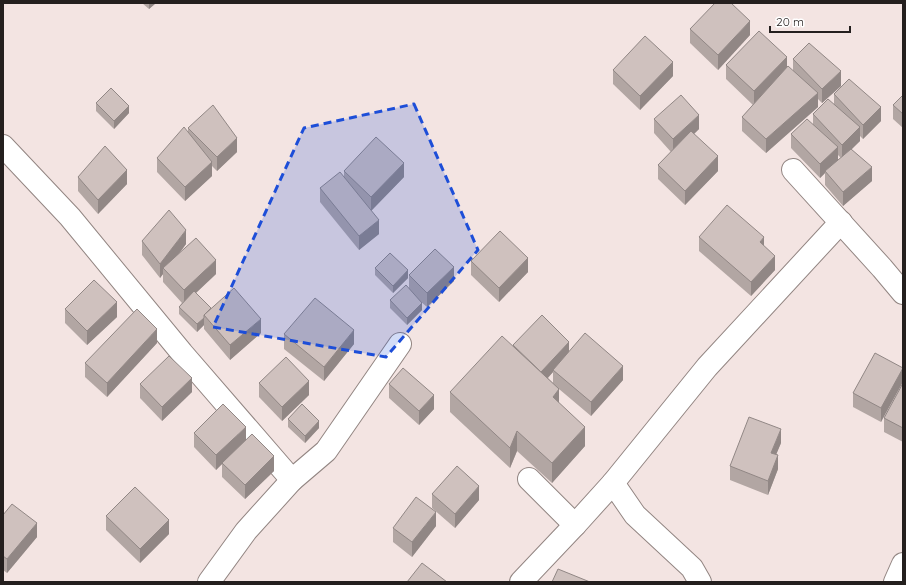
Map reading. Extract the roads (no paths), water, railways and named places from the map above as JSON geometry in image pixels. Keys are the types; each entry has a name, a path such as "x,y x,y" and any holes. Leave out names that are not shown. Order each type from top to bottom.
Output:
{"street":[{"path":"3,146 70,217 182,353 292,480"},
{"path":"793,170 903,293"},
{"path":"521,582 613,483 707,367 841,222"},
{"path":"209,582 246,531 292,480 326,451 400,344"},
{"path":"530,480 575,525"},
{"path":"613,483 635,515 692,568 700,582"},
{"path":"895,582 903,564"}]}
